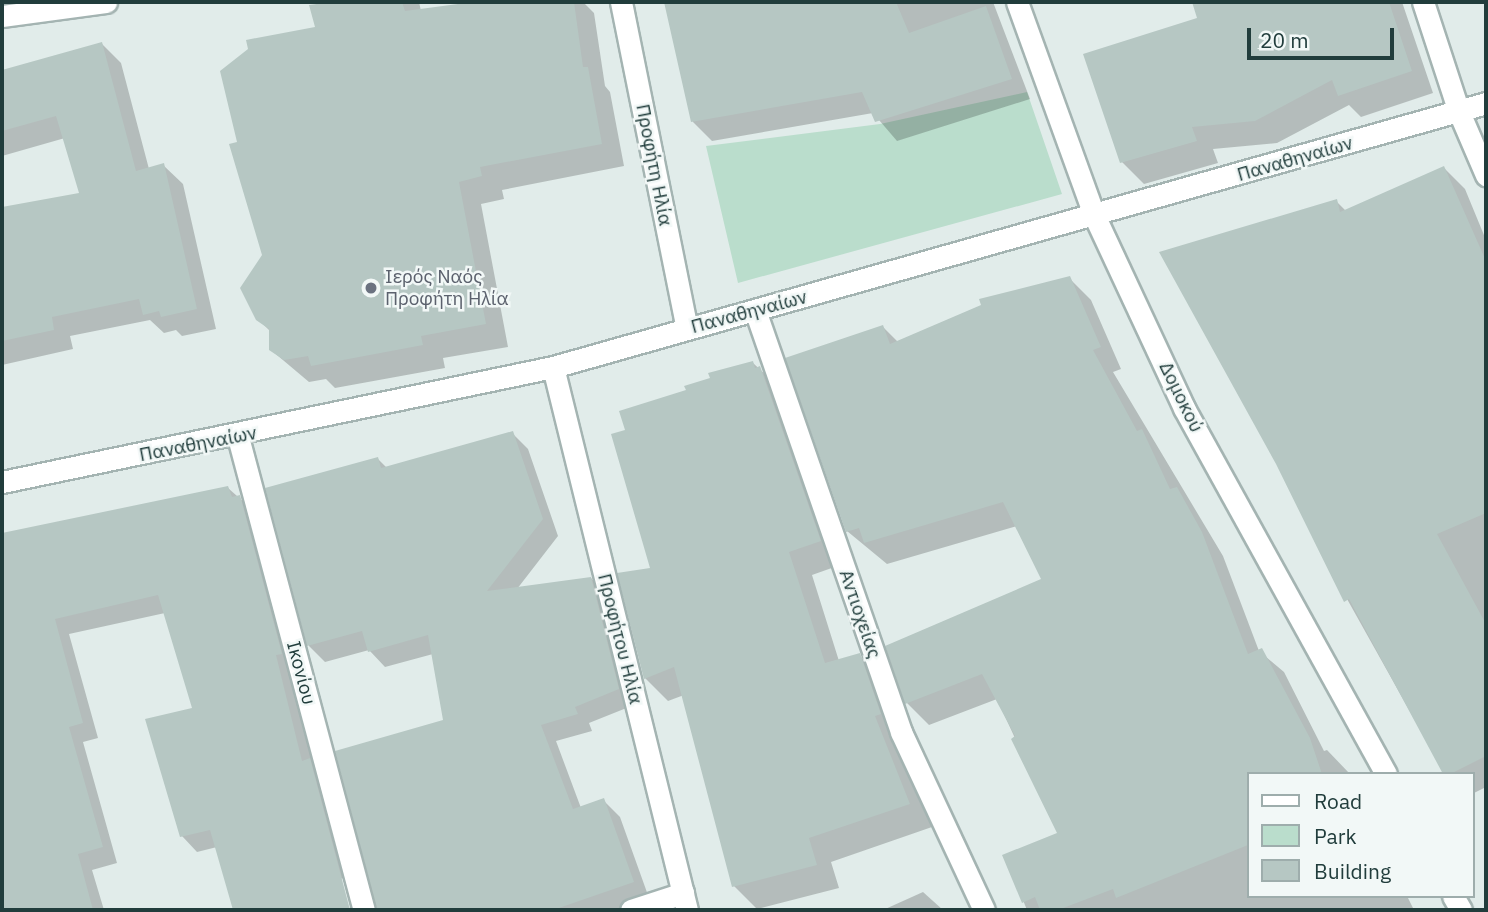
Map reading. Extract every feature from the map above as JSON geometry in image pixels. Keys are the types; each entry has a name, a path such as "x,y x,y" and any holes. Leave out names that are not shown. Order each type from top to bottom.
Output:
{"street":[{"path":"2,16 29,7 106,2"},
{"name":"Προφήτη Ηλία","path":"621,2 687,328"},
{"name":"Δομοκού","path":"1017,2 1095,217 1184,408 1385,772"},
{"path":"1423,2 1459,112 1486,175"},
{"name":"Παναθηναίων","path":"2,482 238,436 553,367 1095,217 1486,103"},
{"name":"Αντιοχείας","path":"755,310 901,733 984,910"},
{"name":"Προφήτου Ηλία","path":"553,367 685,901"},
{"name":"Ικονίου","path":"238,436 364,910"},
{"path":"631,910 685,901"}],"green space":[{"path":"1027,92 1062,194 738,283 706,146 880,124"}],"building":[{"path":"332,2 402,2 405,11 473,2 574,2 583,67 588,67 602,144 480,167 482,176 459,182 486,324 421,336 423,345 311,366 308,356 284,360 269,350 269,329 256,320 240,288 262,255 229,144 237,142 220,71 248,49 246,40 315,27 309,5"},
{"path":"664,2 896,2 909,33 986,6 1012,79 875,122 862,92 691,122"},
{"path":"1192,2 1389,2 1412,71 1338,96 1332,80 1255,121 1192,127 1197,141 1120,163 1083,54 1197,18"},
{"path":"102,42 136,171 164,163 197,309 161,317 159,311 143,315 139,299 52,317 54,330 2,341 2,207 79,193 56,116 2,131 2,70"},
{"path":"1444,166 1486,261 1486,513 1437,534 1486,624 1486,756 1454,772 1442,772 1349,599 1344,602 1276,464 1159,252 1337,199 1340,212"},
{"path":"1070,276 1101,347 1093,350 1137,431 1142,429 1170,489 1177,487 1202,532 1248,654 1262,648 1310,738 1321,772 1246,772 1246,846 1116,898 1113,889 1058,910 1040,910 1035,897 1022,903 1002,855 1057,833 1011,739 1015,736 982,674 905,704 885,646 1041,579 1003,502 864,543 859,528 846,532 785,358 883,325 890,344 981,305 979,299"},
{"path":"753,361 755,368 760,366 821,541 789,552 825,663 860,653 881,714 875,716 910,804 809,838 817,865 732,887 674,667 644,679 617,573 650,568 611,434 625,430 619,411 686,390 684,386 710,378 708,373"},
{"path":"513,431 543,519 487,591 591,577 619,689 575,707 578,714 541,725 573,809 604,798 634,882 553,910 377,910 335,751 443,720 428,635 368,652 362,631 307,646 265,488 378,457 381,468"},
{"path":"228,486 232,497 240,495 282,654 276,655 302,761 310,758 350,910 233,910 210,830 180,837 145,719 192,708 158,595 55,619 83,723 69,727 103,847 78,854 93,910 2,910 2,533"}],"place":[{"name":"Ιερός Ναός Προφήτη Ηλία","path":"371,288"}]}
